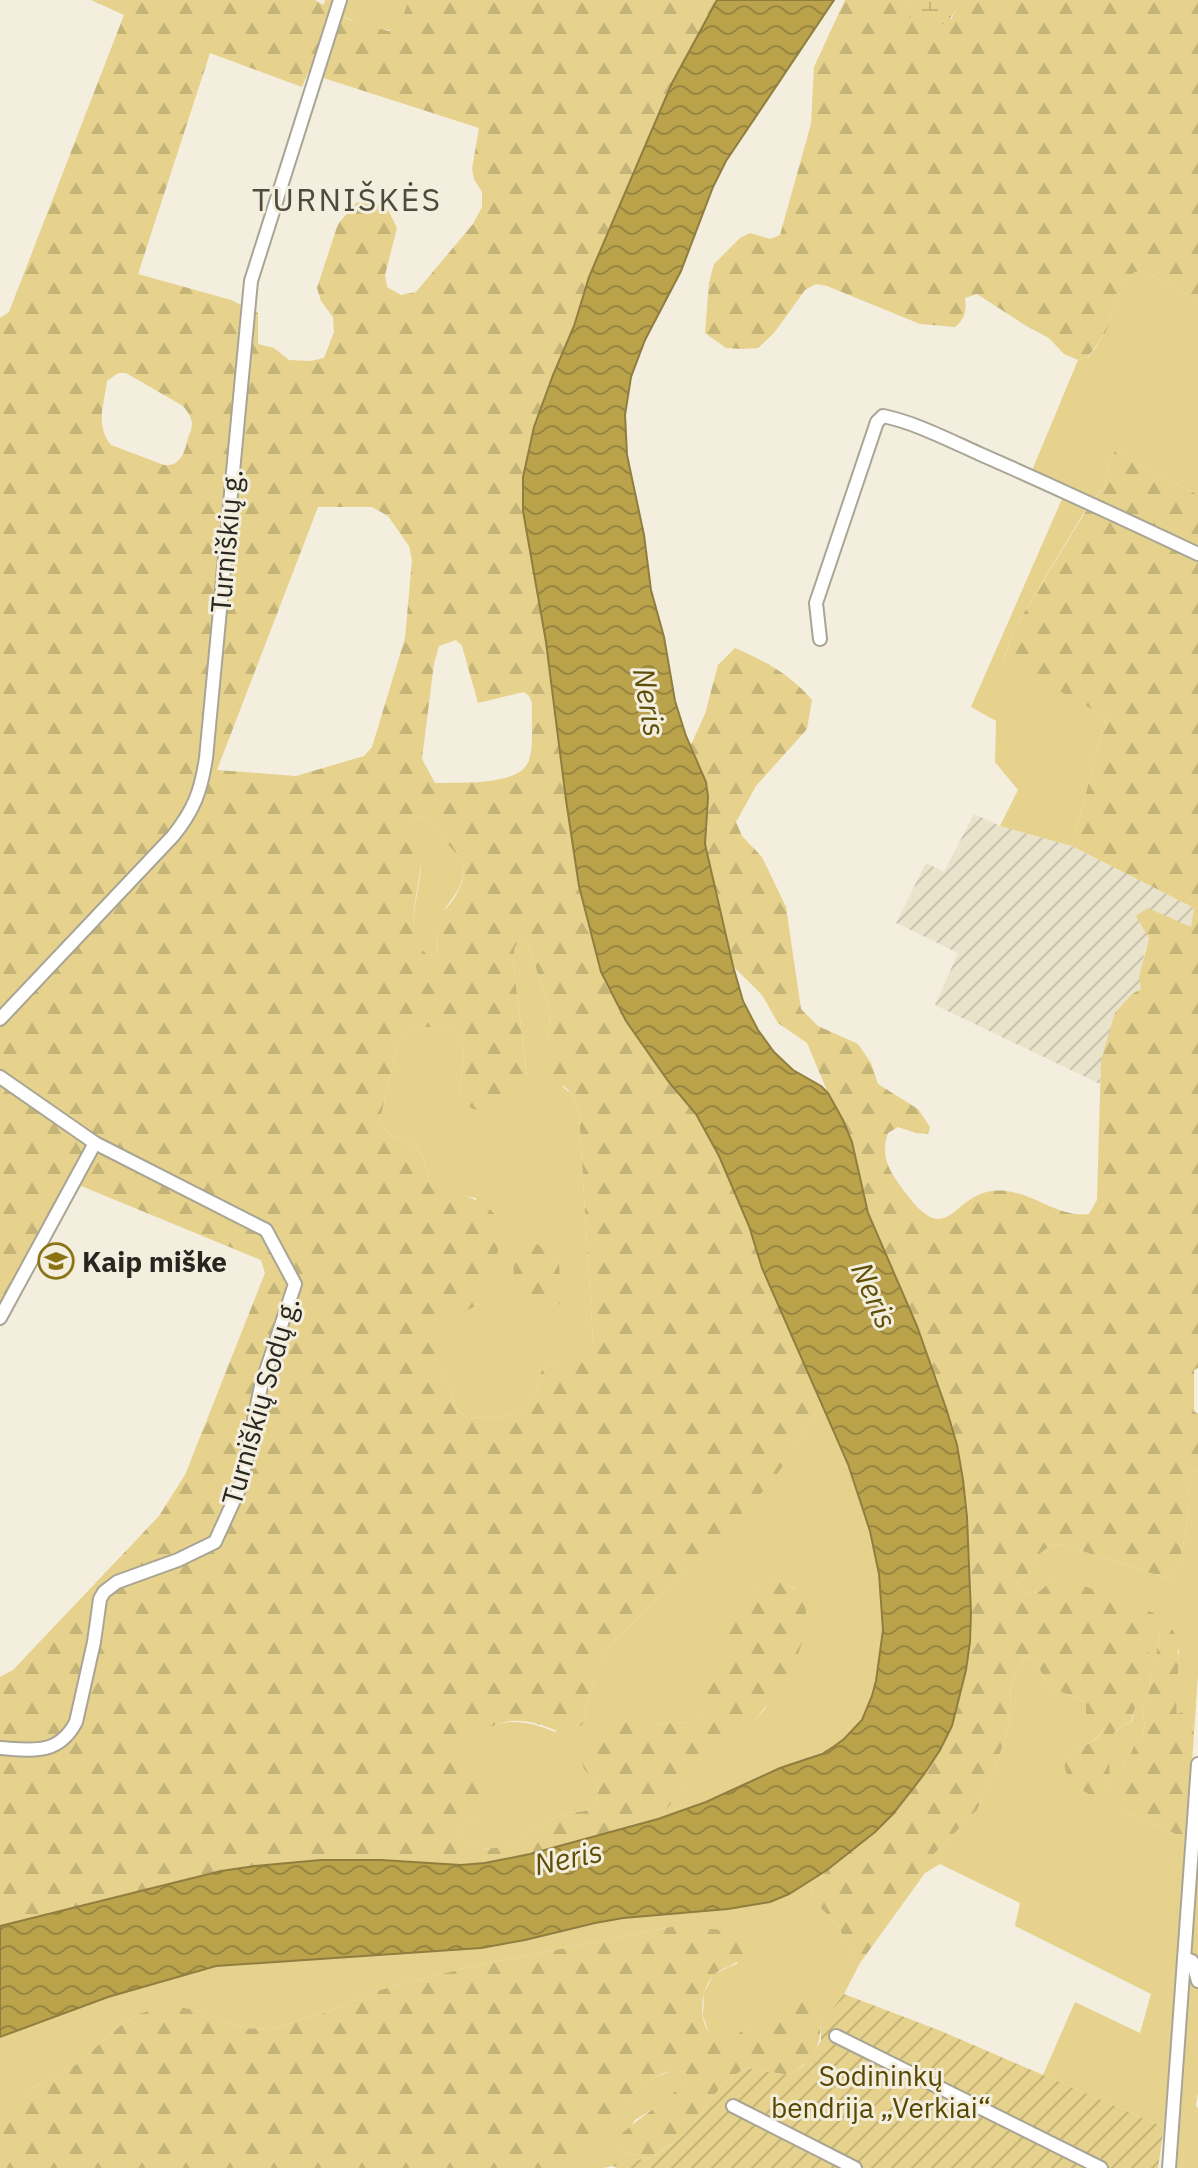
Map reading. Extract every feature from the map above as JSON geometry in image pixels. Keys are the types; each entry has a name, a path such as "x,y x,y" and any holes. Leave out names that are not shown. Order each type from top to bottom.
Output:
{"street":[{"name":"Turniškių g.","path":"0,1019 173,836 198,797 206,758 251,281 340,0"},
{"path":"820,639 816,603 877,422 883,416 954,442 1198,554"},
{"name":"Turniškių Sodų g.","path":"0,1077 95,1143 266,1230 295,1284 261,1386 241,1485 215,1542 178,1560 117,1582 104,1592 100,1599 76,1722 71,1730 48,1748 0,1748"},
{"path":"0,1318 95,1143"},
{"path":"1169,2168 1198,1764"},
{"path":"1184,1958 1192,1961 1198,1981"},
{"path":"836,2036 1101,2168"},
{"path":"733,2106 855,2168"}],"shaded area":[{"path":"974,814 1000,826 1072,846 1194,908 1191,927 1175,921 1149,938 1144,953 1141,989 1132,994 1101,1060 1100,1084 935,1005 958,953 896,923 926,863 944,872"},
{"name":"Kaip miške","path":"47,1243 77,1257 66,1280 36,1266"}],"green space":[{"path":"91,0 315,0 349,20 388,31 401,21 409,0 717,0 672,83 589,277 574,326 534,427 523,477 523,511 546,642 579,886 589,929 651,1057 696,1114 719,1156 749,1226 762,1268 821,1401 798,1446 768,1486 685,1573 607,1648 584,1711 587,1719 583,1724 568,1735 525,1721 492,1726 474,1740 461,1761 465,1769 479,1773 489,1785 488,1801 477,1817 460,1827 458,1833 471,1844 484,1848 512,1843 565,1814 589,1809 595,1802 598,1786 584,1769 579,1751 589,1734 605,1723 630,1718 653,1724 689,1722 700,1714 740,1600 755,1587 778,1580 791,1586 803,1599 806,1621 800,1650 787,1677 747,1728 658,1819 485,1863 461,1865 321,1860 221,1871 0,1926 0,1677 13,1670 159,1516 185,1475 265,1273 261,1260 74,1183 0,1306 0,318 9,312 124,15","holes":["210,53 302,87 308,73 479,128 472,169 482,192 482,207 473,224 416,292 401,295 387,287 385,275 397,228 388,210 371,201 356,203 338,224 317,288 321,301 333,317 334,332 324,358 289,360 274,348 258,344 258,313 231,300 138,274","118,373 126,373 183,406 192,421 184,453 178,461 164,465 111,445 103,430 107,381","318,507 372,507 388,516 409,546 412,560 405,638 372,747 364,756 296,776 217,770","456,640 462,646 478,703 524,692 529,696 532,703 532,740 531,754 524,769 502,779 435,783 422,759 434,663 439,646","419,817 425,818 464,863 459,889 437,922 437,951 429,956 415,934 414,907 421,852 414,825","520,940 525,941 549,1010 548,1043 552,1074 572,1094 579,1114 593,1341 584,1352 542,1370 537,1391 526,1408 508,1415 467,1418 456,1408 439,1364 439,1327 484,1299 493,1279 501,1222 480,1203 436,1188 418,1149 408,1141 393,1136 380,1120 399,1039 422,1028 443,1028 459,1035 464,1053 459,1098 468,1106 487,1111 496,1109 517,1093 527,1078 513,961 515,947"]},
{"path":"325,0 409,0 400,23 389,30 370,27 337,14 323,6"},
{"path":"845,0 910,0 903,5 951,19 962,0 1198,0 1198,301 1144,271 1135,272 1124,280 1106,332 1088,357 1078,360 1064,354 1049,338 977,294 965,298 964,314 955,327 920,324 816,284 805,290 774,333 758,348 726,348 705,333 709,283 714,264 740,238 750,233 770,239 780,235 811,124 814,67"},
{"path":"910,0 962,0 950,19 944,24 931,26 904,13 903,5"},
{"path":"1144,271 1198,301 1198,495 1115,451 1109,461 1105,486 1086,509 1013,631 1004,659 1106,717 1072,846 1000,826 1018,790 995,762 996,721 971,707 1066,490 1031,473 1078,360 1089,357 1106,332 1124,280 1135,272"},
{"path":"1115,451 1198,495 1198,1368 1194,1370 1194,1411 1198,1414 1198,1471 1188,1470 1187,1473 1186,1524 1180,1560 1173,1576 1166,1578 1060,1544 1050,1546 1038,1555 1033,1570 1017,1581 1019,1591 1035,1593 1053,1577 1061,1577 1154,1613 1147,1664 1131,1722 1117,1730 1110,1744 1110,1779 1103,1802 1074,1783 1065,1770 1065,1762 1067,1753 1092,1741 1104,1728 1086,1716 1086,1702 1049,1687 1036,1662 1024,1656 1011,1684 1009,1725 993,1776 977,1810 934,1854 940,1864 925,1873 860,1963 853,1963 843,1936 816,1903 811,1889 827,1870 893,1814 925,1773 952,1726 970,1642 971,1586 963,1480 947,1411 917,1326 868,1213 848,1131 807,1043 778,1023 762,995 733,966 705,844 706,782 691,745 705,714 718,665 735,648 777,670 812,700 807,729 756,786 736,822 742,836 762,857 786,907 801,1009 818,1026 858,1044 871,1063 878,1084 918,1109 930,1127 928,1134 898,1127 888,1133 886,1141 888,1166 917,1206 930,1217 942,1219 973,1198 987,1192 1006,1191 1027,1196 1067,1213 1089,1214 1097,1200 1101,1060 1115,1013 1132,994 1141,989 1139,977 1149,938 1136,916 1148,908 1191,927 1194,908 1072,846 1106,717 1004,660 1013,631 1087,509 1105,486 1109,461"},
{"path":"419,817 425,818 464,863 458,890 437,925 437,951 429,956 415,936 414,923 421,871 414,827"},
{"path":"520,940 529,946 549,1010 548,1043 564,1088 572,1094 579,1114 593,1342 584,1352 542,1370 537,1391 526,1408 508,1415 467,1418 456,1408 439,1364 439,1327 446,1319 479,1304 476,1198 438,1190 430,1182 419,1150 388,1132 380,1120 399,1039 422,1028 443,1028 459,1035 464,1053 459,1098 527,1077 513,961 515,947","holes":["534,1240 548,1257 559,1262 560,1303"]},
{"path":"529,1238 559,1262 561,1298 560,1304 555,1307 526,1310 515,1301 513,1258"},
{"path":"821,1401 860,1498 878,1567 882,1601 882,1636 876,1680 868,1706 854,1729 822,1752 658,1819 765,1709 795,1588 778,1580 755,1587 700,1714 690,1722 653,1724 629,1719 584,1769 598,1786 592,1807 565,1814 512,1843 484,1848 471,1844 458,1833 460,1827 477,1817 465,1769 460,1761 468,1747 488,1728 500,1724 526,1723 555,1732 587,1718 584,1711 607,1648 685,1573 798,1446"},
{"path":"1188,1470 1198,1471 1198,1675 1194,1733 1188,1711 1177,1714 1175,1698 1179,1650 1160,1633 1150,1689 1141,1708 1145,1725 1142,1736 1124,1762 1126,1774 1119,1809 1187,1839 1164,2127 1043,2075 1075,2002 1140,2033 1151,1994 1015,1926 1020,1903 940,1864 934,1854 977,1810 993,1776 1009,1725 1011,1684 1024,1656 1036,1662 1049,1687 1086,1702 1104,1728 1088,1744 1067,1753 1065,1762 1074,1783 1103,1801 1110,1779 1110,1743 1117,1730 1132,1722 1134,1713 1053,1577 1035,1593 1019,1591 1017,1581 1033,1570 1038,1555 1050,1546 1060,1544 1166,1578 1173,1576 1185,1536"},
{"path":"1165,1628 1173,1630 1178,1651 1177,1714 1188,1710 1194,1733 1187,1839 1119,1809 1115,1792 1124,1778 1124,1762 1142,1736 1145,1725 1141,1708 1150,1689 1160,1633"},
{"path":"1198,1844 1198,2168 1175,2168"},
{"path":"827,1870 811,1889 812,1894 840,1931 853,1963 860,1963 844,1994 821,2023 821,2010 754,2020 738,2034 719,2041 709,2033 703,2016 704,1993 714,1974 738,1963 675,1926 465,1968 376,1991 330,2011 272,2029 244,2028 194,2010 139,2014 120,2026 77,2064 30,2089 0,2118 0,2037 108,1997 216,1966 481,1948 623,1918 751,1906 789,1894"},
{"path":"675,1926 724,1930 740,1937 744,1952 736,1962 713,1976 704,1996 703,2019 709,2032 719,2040 738,2034 754,2020 792,2001 807,2000 821,2010 820,2032 812,2055 799,2068 789,2075 745,2068 723,2084 685,2134 651,2158 616,2151 617,2138 687,2081 685,2072 671,2072 657,2077 630,2097 572,2168 0,2168 0,2118 6,2110 30,2089 77,2064 120,2026 139,2014 169,2005 194,2010 244,2028 272,2029 330,2011 376,1991 465,1968"},
{"name":"Sodininkų bendrija „Verkiai“","path":"844,1994 941,2031 1164,2127 1158,2168 616,2168 612,2165 651,2158 685,2134 723,2084 745,2068 789,2075 804,2065 821,2041 821,2023"},
{"path":"675,2070 685,2072 687,2081 672,2097 635,2120 616,2151 651,2158 603,2168 572,2168 629,2098 652,2079"}],"water":[{"name":"Neris","path":"717,0 834,0 726,161 713,187 681,271 645,340 631,377 625,415 627,455 675,701 706,782 705,844 743,1001 774,1052 793,1070 821,1086 843,1120 852,1142 868,1213 917,1326 957,1445 967,1517 971,1613 966,1670 952,1726 925,1773 875,1832 827,1870 770,1902 728,1909 623,1918 481,1948 216,1966 108,1997 0,2037 0,1926 221,1871 255,1866 321,1860 461,1865 530,1854 658,1819 706,1802 780,1768 822,1754 844,1739 862,1720 872,1696 883,1630 879,1574 870,1531 848,1464 762,1268 749,1226 719,1156 696,1114 668,1081 626,1021 601,972 579,886 546,642 523,511 523,477 534,427 574,326 589,277 672,83"}],"place":[{"name":"Kaip miške","path":"56,1261"}],"district":[{"name":"TURNIŠKĖS","path":"347,199"}]}
